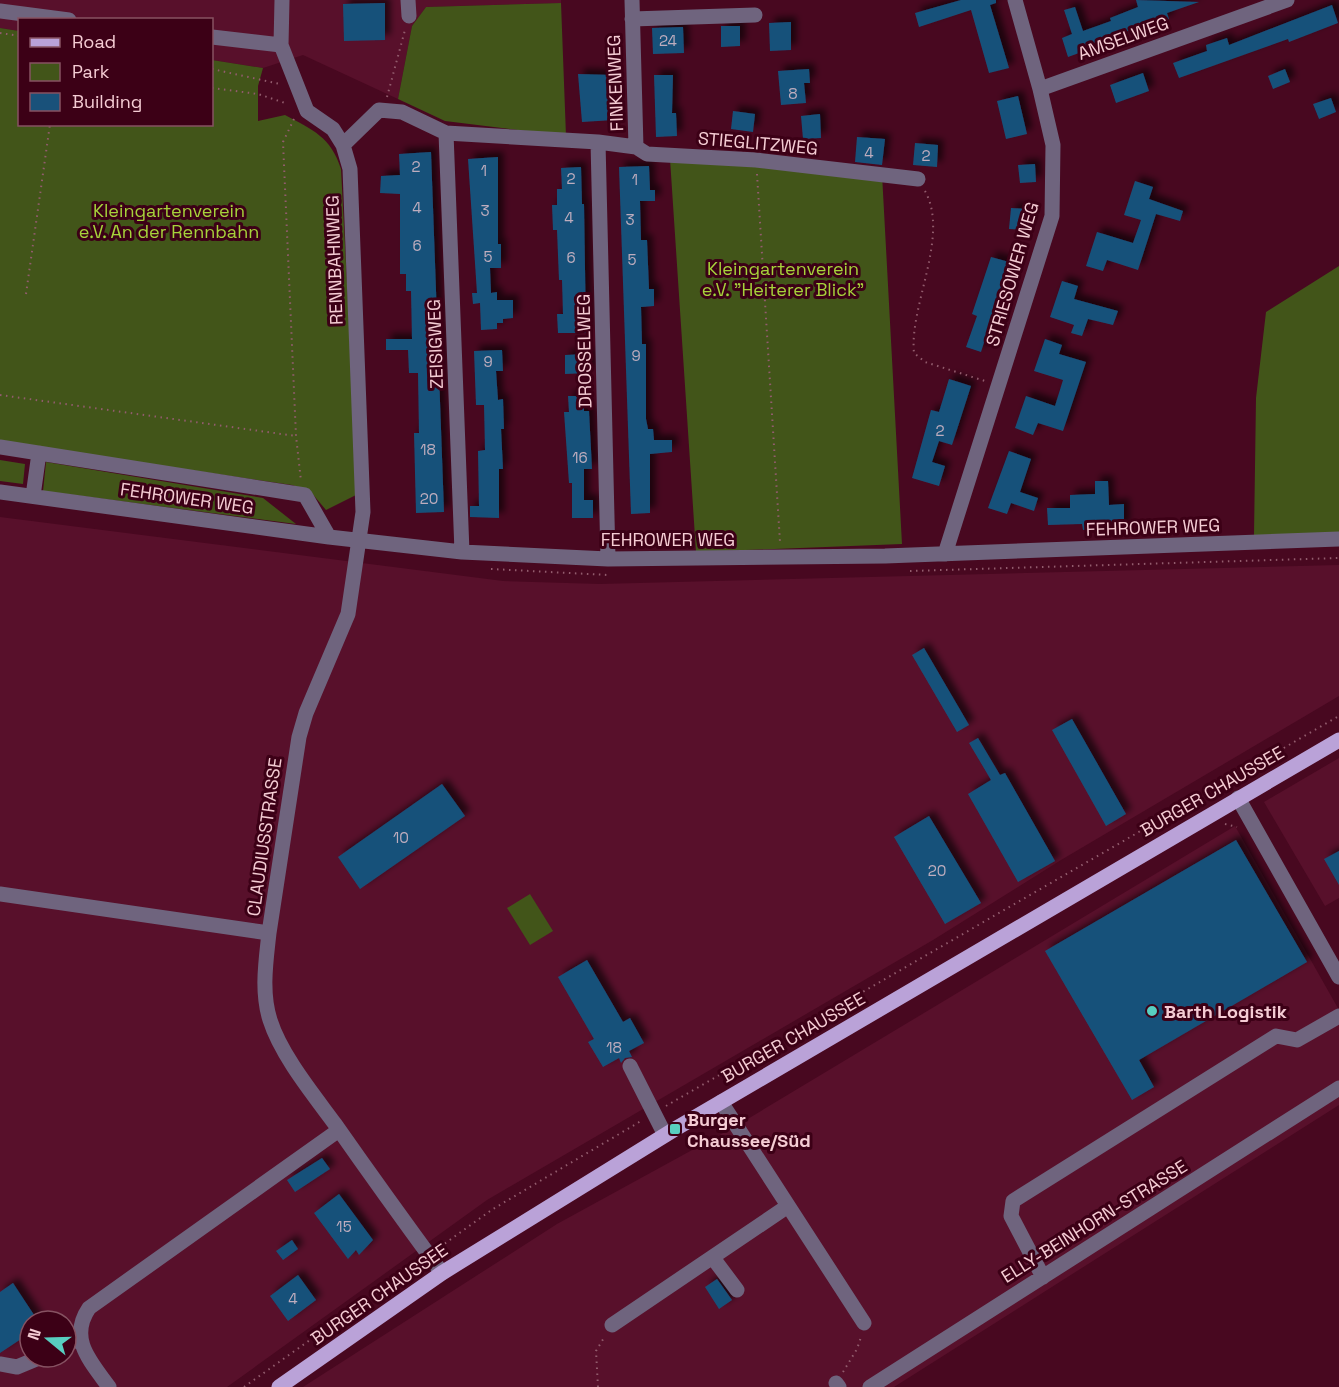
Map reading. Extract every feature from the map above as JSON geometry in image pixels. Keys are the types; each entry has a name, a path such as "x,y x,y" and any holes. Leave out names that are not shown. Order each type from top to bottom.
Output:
{"main road":[{"name":"BURGER CHAUSSEE","path":"279,1387 442,1273 665,1135 1338,741"}],"street":[{"path":"282,0 281,45 307,111"},
{"path":"408,0 409,16"},
{"name":"FINKENWEG","path":"632,0 636,147"},
{"name":"STRIESOWER WEG","path":"945,554 1052,216 1053,145 1015,0"},
{"name":"AMSELWEG","path":"1040,89 1287,0"},
{"path":"0,11 54,18"},
{"name":"FINKENWEG","path":"632,19 755,15"},
{"path":"213,37 281,45"},
{"path":"343,145 379,110"},
{"name":"STIEGLITZWEG","path":"379,110 402,112 446,133 598,142 636,147 647,154 756,160 918,179"},
{"name":"RENNBAHNWEG","path":"307,111 333,129 343,145 350,169 363,512 360,540"},
{"name":"ZEISIGWEG","path":"446,133 462,552"},
{"name":"DROSSELWEG","path":"598,142 608,559"},
{"path":"0,447 305,495 329,537"},
{"path":"33,496 39,453"},
{"name":"FEHROWER WEG","path":"0,492 329,537 462,552 608,559 945,554 1339,540"},
{"name":"CLAUDIUSSTRASSE","path":"360,540 348,614 306,713 299,737 266,966 270,1019 278,1039 339,1130 442,1273"},
{"path":"1238,798 1339,977"},
{"path":"0,894 270,933"},
{"path":"1043,1277 1011,1216 1013,1201 1275,1036 1298,1040 1339,1016"},
{"path":"630,1066 665,1135"},
{"name":"ELLY-BEINHORN-STRASSE","path":"870,1387 1339,1088"},
{"path":"720,1102 864,1323"},
{"path":"109,1387 87,1356 80,1338 81,1324 89,1308 339,1130"},
{"path":"612,1326 788,1206"},
{"path":"713,1258 737,1290"},
{"path":"0,1364 18,1367"}],"path":[{"path":"379,110 391,90 409,16"},
{"path":"0,33 18,36"},
{"path":"213,69 298,87"},
{"path":"213,88 258,94 307,111"},
{"path":"298,469 283,142 291,121 307,111"},
{"path":"26,294 50,126"},
{"path":"756,160 782,557"},
{"path":"918,179 930,201 931,230 930,262 912,333 914,353 925,362 999,386"},
{"path":"0,394 296,436"},
{"path":"244,1387 494,1209 654,1113 1339,716"},
{"path":"837,1385 857,1349 864,1323"},
{"path":"598,1387 596,1351 612,1326"}],"shaded area":[{"path":"0,0 561,0 561,3 426,7 412,26 398,99 303,55 263,68 213,60 213,18 18,18 18,31 0,28"},
{"path":"0,517 503,581 600,584 1339,565 1339,696 1061,860 933,940 487,1200 227,1387 0,1387"},
{"path":"1339,758 1339,898 1325,906 1264,802"},
{"path":"1235,826 1339,1010 1339,1105 894,1387 303,1387 557,1224 736,1126"}],"green space":[{"path":"561,3 566,136 445,121 398,99 412,26 426,7"},
{"name":"Kleingartenverein e.V. An der Rennbahn","path":"0,28 18,31 18,126 213,126 213,60 263,68 258,86 258,121 285,115 312,130 332,149 341,169 358,494 326,510 310,491 292,485 0,442"},
{"name":"Kleingartenverein e.V. \"Heiterer Blick\"","path":"670,159 882,174 902,544 696,552"},
{"path":"1339,266 1339,539 1254,535 1256,398 1266,312"},
{"path":"0,460 25,464 23,484 0,481"},
{"path":"46,462 263,498 296,524 43,491"},
{"path":"530,894 553,931 530,945 507,908"}],"building":[{"path":"961,0 996,0 996,3 990,5 1009,68 989,73 971,10 919,27 915,13"},
{"path":"1136,0 1199,2 1167,13 1169,19 1133,29 1100,42 1101,45 1068,57 1062,38 1072,34 1064,10 1075,7 1083,31 1111,21 1110,18 1138,7"},
{"path":"385,3 385,40 344,41 343,4"},
{"path":"1332,5 1338,23 1289,42 1288,39 1179,78 1173,63 1207,51 1206,45 1227,38 1229,45"},
{"path":"791,22 791,50 770,51 769,23"},
{"path":"721,26 740,26 740,46 721,47"},
{"path":"683,27 684,53 653,54 652,28"},
{"path":"809,69 810,83 804,83 806,103 781,105 778,71"},
{"path":"1285,69 1290,82 1273,89 1268,76"},
{"path":"1143,73 1149,91 1116,103 1110,85"},
{"path":"578,74 612,75 614,120 582,122"},
{"path":"654,75 673,75 672,113 676,113 677,136 656,137"},
{"path":"1018,96 1027,134 1006,139 997,101"},
{"path":"1331,98 1336,112 1319,119 1313,104"},
{"path":"733,111 755,114 753,132 731,129"},
{"path":"820,114 821,138 803,139 801,116"},
{"path":"857,137 885,139 882,165 855,162"},
{"path":"915,143 938,145 937,167 913,165"},
{"path":"431,152 444,512 416,513 414,433 419,433 418,373 409,373 408,350 386,350 386,339 412,339 411,291 406,291 406,274 400,274 400,194 380,193 381,176 400,175 399,154"},
{"path":"498,157 498,244 501,244 501,268 490,268 491,293 497,292 497,300 513,300 513,318 503,319 503,323 497,323 497,329 481,330 480,303 473,304 472,293 477,293 468,159"},
{"path":"1035,164 1036,182 1020,183 1018,165"},
{"path":"649,166 650,190 655,190 655,201 640,201 641,240 647,240 649,289 654,289 654,306 641,307 642,344 646,344 646,419 648,429 653,429 654,440 672,440 672,452 650,454 650,513 631,514 619,167"},
{"path":"581,167 582,204 584,204 586,333 558,333 557,314 563,314 562,280 559,280 557,230 553,230 552,205 557,205 557,189 562,189 561,168"},
{"path":"1135,181 1153,187 1149,199 1183,211 1180,221 1156,214 1138,270 1107,260 1103,271 1086,266 1097,232 1133,243 1141,220 1124,215"},
{"path":"1011,208 1030,209 1028,230 1009,229"},
{"path":"991,257 1009,262 981,352 966,347 977,316 972,314"},
{"path":"1062,281 1078,286 1074,299 1118,311 1113,325 1088,319 1082,336 1071,333 1074,325 1050,317"},
{"path":"1045,339 1062,345 1059,354 1086,362 1063,431 1038,423 1033,435 1015,428 1026,396 1055,406 1063,380 1034,371"},
{"path":"502,350 503,371 496,371 498,400 503,399 504,429 501,429 503,469 499,469 499,518 470,517 470,506 479,506 478,451 485,450 484,405 476,405 474,351"},
{"path":"589,354 589,373 565,374 565,355"},
{"path":"949,379 971,386 952,445 939,441 932,462 945,466 939,486 912,478 931,410 939,412"},
{"path":"568,396 584,396 584,411 589,411 592,469 584,469 584,500 593,500 593,518 572,518 572,483 569,483 564,412 569,412"},
{"path":"1009,451 1031,459 1020,492 1038,498 1034,511 1011,503 1007,514 988,508"},
{"path":"1095,481 1108,481 1109,505 1124,504 1124,528 1083,530 1082,524 1048,525 1047,508 1070,508 1070,495 1095,494"},
{"path":"924,648 969,725 957,732 912,655"},
{"path":"1072,719 1126,814 1106,826 1052,730"},
{"path":"978,738 1000,775 1005,773 1055,861 1018,882 968,794 991,780 969,743"},
{"path":"442,784 465,816 360,889 338,857"},
{"path":"929,816 981,903 945,924 894,837"},
{"name":"Barth Logistik","path":"1236,840 1307,962 1139,1060 1154,1087 1132,1100 1045,951"},
{"path":"1339,851 1339,885 1324,859"},
{"path":"587,960 623,1022 630,1018 644,1043 629,1051 632,1057 625,1058 621,1063 619,1058 603,1067 588,1042 594,1039 558,977"},
{"path":"322,1158 330,1169 295,1192 287,1180"},
{"path":"339,1194 373,1240 359,1255 356,1250 348,1259 314,1213"},
{"path":"292,1240 298,1249 283,1260 276,1251"},
{"path":"298,1275 316,1300 288,1321 270,1296"},
{"path":"717,1279 732,1300 719,1309 705,1287"},
{"path":"13,1283 30,1309 18,1309 18,1341 0,1353 0,1292"}],"place":[{"name":"Barth Logistik","path":"1152,1011"},
{"name":"Burger Chaussee/Süd","path":"675,1129"}]}
